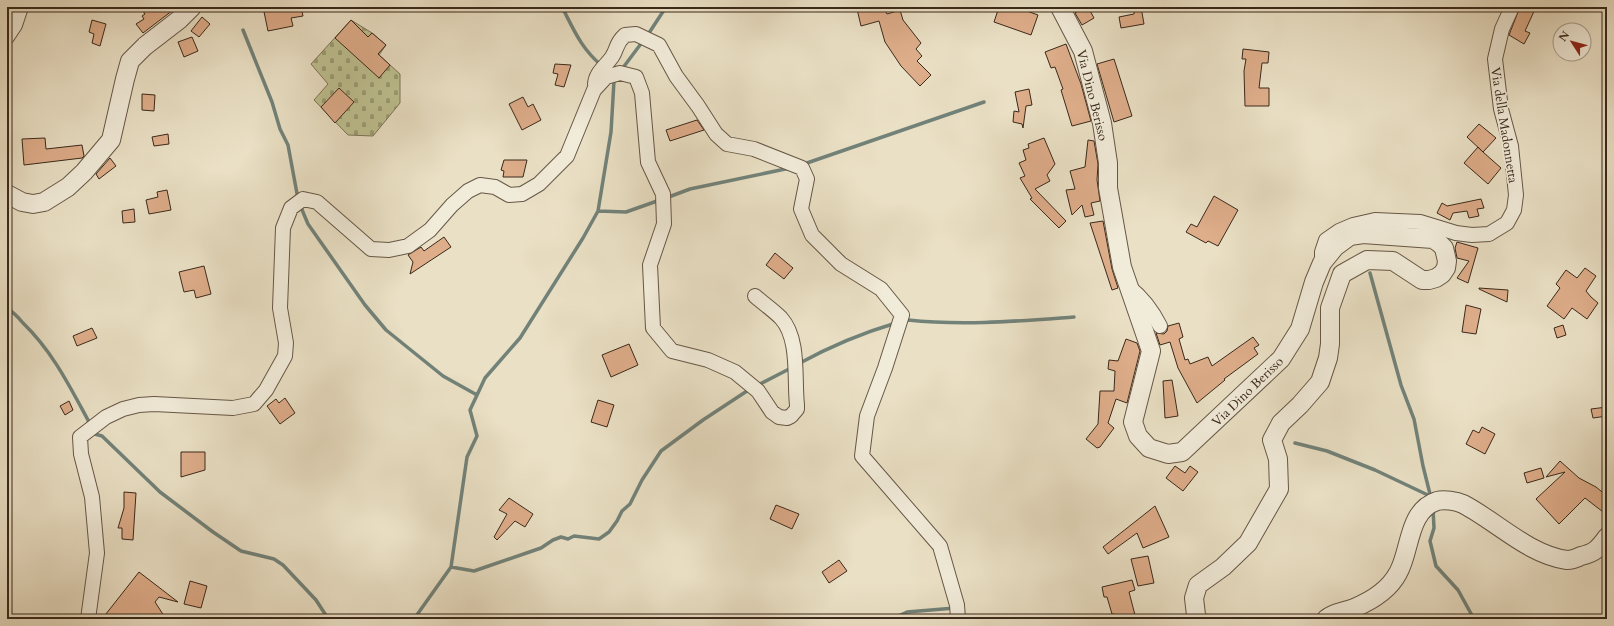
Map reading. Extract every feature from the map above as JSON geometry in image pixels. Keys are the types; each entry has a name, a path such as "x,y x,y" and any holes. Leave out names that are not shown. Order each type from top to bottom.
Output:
{"street":[{"path":"7,37 15,25 21,7"},
{"path":"7,194 22,202 33,204 44,202 68,187 84,172 111,140 124,79 130,61 145,46 180,19 192,7"},
{"name":"Via Dino Berisso","path":"1060,7 1084,51 1102,123 1108,163 1108,188 1122,267 1151,352 1133,422 1138,436 1149,448 1168,454 1182,452 1281,359 1300,329 1314,282 1322,263 1335,247 1350,236 1363,234 1433,239 1444,248 1447,261 1442,274 1429,280 1422,280 1392,261 1368,260 1342,274 1330,308 1329,351 1320,382 1281,423 1272,440 1278,459 1279,489 1248,543 1223,567 1198,585 1194,598 1196,615 1198,619"},
{"name":"Via della Madonnetta","path":"1322,263 1322,252 1326,240 1339,231 1375,220 1420,222 1456,233 1472,235 1488,234 1506,223 1514,210 1516,195 1511,146 1501,109 1494,59 1502,29 1512,7"},
{"path":"88,619 97,553 92,497 81,454 80,437 106,417 123,409 139,405 154,404 233,408 254,404 266,390 285,356 286,343 280,308 281,264 283,228 291,208 303,199 317,202 371,249 389,250 408,246 430,230 452,205 468,191 480,185 495,187 509,195 522,194 539,184 567,156 594,90 596,78 612,56 618,42 625,35 636,34 659,45 676,76 716,134 727,144 754,149 802,168 807,179 800,209 812,235 842,264 881,289 902,315 886,368 866,416 862,456 940,546 958,605 958,619"},
{"path":"594,90 606,77 620,73 636,77 642,93 648,162 662,194 664,224 650,265 653,328 672,351 708,360 735,372 758,391 775,415 787,418 794,413 797,405 794,353 788,331 782,319 755,296"},
{"path":"1129,287 1141,296 1160,326"},
{"path":"1326,619 1330,615 1354,608 1382,594 1398,573 1417,516 1427,506 1437,501 1451,500 1462,504 1546,555 1568,560 1593,553 1607,537"}],"green space":[{"path":"351,20 372,33 386,45 379,55 400,74 400,103 373,136 348,135 314,100 328,84 311,64"}],"building":[{"path":"140,7 177,7 143,33 136,24 144,19 142,16 145,14"},
{"path":"263,7 301,7 303,16 291,18 293,26 268,31"},
{"path":"865,7 883,7 887,14 900,10 903,20 921,43 916,49 922,56 917,61 931,75 920,86 901,66 885,42 879,21 861,26 857,9"},
{"path":"999,7 1016,7 1038,15 1031,35 994,22"},
{"path":"1085,7 1088,7 1094,18 1082,25 1075,13"},
{"path":"1135,7 1141,7 1144,24 1121,28 1119,17 1134,14"},
{"path":"1520,7 1536,7 1525,31 1530,33 1524,44 1509,35"},
{"path":"202,17 210,24 199,37 191,31"},
{"path":"92,20 106,24 100,46 92,43 94,34 89,32"},
{"path":"351,20 368,37 372,33 386,45 378,54 390,65 379,78 335,38"},
{"path":"192,37 198,51 184,57 178,42"},
{"path":"1066,44 1081,84 1091,121 1072,126 1061,90 1063,89 1055,67 1051,68 1045,52"},
{"path":"1243,49 1269,52 1268,63 1262,63 1259,88 1269,88 1269,106 1245,106 1244,71 1246,59 1242,59"},
{"path":"1114,59 1132,116 1114,122 1097,64"},
{"path":"555,64 571,65 564,87 555,85 558,74 553,73"},
{"path":"339,88 354,102 335,123 321,107"},
{"path":"1029,89 1032,105 1026,106 1023,128 1022,124 1013,122 1014,111 1019,112 1015,92"},
{"path":"142,94 155,95 154,111 142,110"},
{"path":"523,97 528,107 533,104 541,120 522,130 509,104"},
{"path":"697,120 704,130 670,141 666,130"},
{"path":"1479,124 1496,138 1483,152 1501,168 1488,184 1464,163 1478,147 1467,137"},
{"path":"168,134 169,144 154,146 152,137"},
{"path":"45,138 46,149 82,145 84,156 82,158 24,165 22,139"},
{"path":"1044,138 1055,164 1047,175 1050,181 1035,189 1066,221 1059,228 1030,199 1032,198 1020,178 1025,176 1019,163 1026,160 1023,150 1029,148 1028,144"},
{"path":"1088,140 1094,141 1098,164 1097,180 1100,201 1091,203 1094,215 1085,217 1082,205 1072,215 1066,190 1075,189 1070,171 1085,167"},
{"path":"110,158 116,166 99,179 96,174"},
{"path":"504,160 527,160 523,177 503,177 504,171 501,170"},
{"path":"167,190 171,210 149,214 146,200 158,197 157,192"},
{"path":"1214,196 1238,210 1218,246 1208,241 1206,243 1186,232 1191,224 1197,227"},
{"path":"1481,199 1484,208 1477,209 1479,216 1469,218 1467,211 1453,213 1450,220 1437,213 1442,203 1447,206"},
{"path":"134,209 135,222 123,223 122,211"},
{"path":"1103,221 1112,269 1118,288 1112,290 1090,223"},
{"path":"444,237 451,247 410,274 413,262 408,255 421,247 424,251"},
{"path":"1457,242 1478,248 1468,283 1457,278 1469,261 1457,258 1455,248"},
{"path":"775,253 793,268 784,279 766,265"},
{"path":"204,266 211,294 196,298 194,290 184,292 179,272"},
{"path":"1585,268 1596,276 1586,291 1598,303 1587,319 1572,308 1564,319 1547,306 1560,288 1556,284 1566,270 1577,278"},
{"path":"1479,289 1508,290 1507,302"},
{"path":"1466,305 1481,309 1476,334 1462,332"},
{"path":"1179,323 1183,337 1179,339 1185,360 1188,359 1190,364 1208,357 1212,366 1253,337 1259,345 1254,348 1258,354 1224,379 1225,380 1197,403 1178,368 1170,342 1160,345 1156,333 1164,334 1167,331 1168,326"},
{"path":"1563,325 1566,335 1557,338 1554,328"},
{"path":"92,328 97,338 77,346 73,336"},
{"path":"1126,339 1137,343 1140,351 1127,403 1116,399 1108,423 1114,428 1100,447 1097,448 1086,439 1098,424 1100,391 1114,391 1115,371 1108,369 1109,360 1118,361"},
{"path":"629,344 638,365 611,377 602,355"},
{"path":"1172,380 1178,416 1165,418 1163,381"},
{"path":"285,398 295,413 280,424 267,406 276,399 279,403"},
{"path":"598,400 614,405 607,427 591,422"},
{"path":"69,401 73,410 65,415 60,406"},
{"path":"1607,407 1607,416 1593,418 1591,409"},
{"path":"1482,427 1495,434 1485,454 1466,444 1473,430 1479,433"},
{"path":"181,452 205,452 205,470 181,477"},
{"path":"1560,461 1579,478 1596,487 1607,496 1607,515 1585,498 1559,524 1536,499 1565,472 1546,477"},
{"path":"1175,466 1185,473 1190,466 1198,472 1183,491 1166,478"},
{"path":"1541,468 1544,478 1527,483 1524,473"},
{"path":"124,492 136,493 133,540 122,539 122,528 118,528 124,508"},
{"path":"509,498 533,514 525,527 515,521 497,540 494,537 507,514 499,510"},
{"path":"776,505 799,514 792,529 770,519"},
{"path":"1155,506 1169,537 1143,548 1137,533 1108,554 1103,547"},
{"path":"1148,556 1154,583 1138,586 1131,559"},
{"path":"839,560 847,571 829,583 822,572"},
{"path":"139,572 178,602 159,597 155,602 166,619 102,619"},
{"path":"1132,580 1135,590 1129,592 1135,615 1126,616 1112,614 1107,597 1104,597 1102,587"},
{"path":"190,581 207,586 201,608 184,604"}],"waterway":[{"path":"562,7 583,45 601,65"},
{"path":"647,36 666,7"},
{"path":"243,30 272,102 280,129 288,145 298,199"},
{"path":"622,69 643,41"},
{"path":"414,619 451,567 467,457 477,436 470,410 485,378 520,338 583,238 598,211 611,132 614,81 616,78"},
{"path":"804,164 984,102"},
{"path":"666,198 690,189 790,168"},
{"path":"598,211 626,212 660,200"},
{"path":"300,205 308,224 365,305 386,330 443,376 477,395"},
{"path":"1370,273 1401,385 1414,419 1431,498"},
{"path":"7,308 43,345 74,394 88,420 89,425"},
{"path":"904,321 970,323 1074,317"},
{"path":"798,364 846,341 896,323"},
{"path":"756,386 793,367"},
{"path":"451,567 474,571 541,548 553,540 561,537 568,539 574,536 599,539 609,532 622,511 630,504 642,480 661,451 703,420 750,389"},
{"path":"91,433 102,436 160,492 213,532 241,551 274,559 283,565 316,600 327,617 330,619"},
{"path":"1295,443 1327,451 1375,470 1430,496"},
{"path":"1433,508 1434,528 1430,541 1436,566 1458,590 1474,619"},
{"path":"892,619 907,612 955,608"}]}
